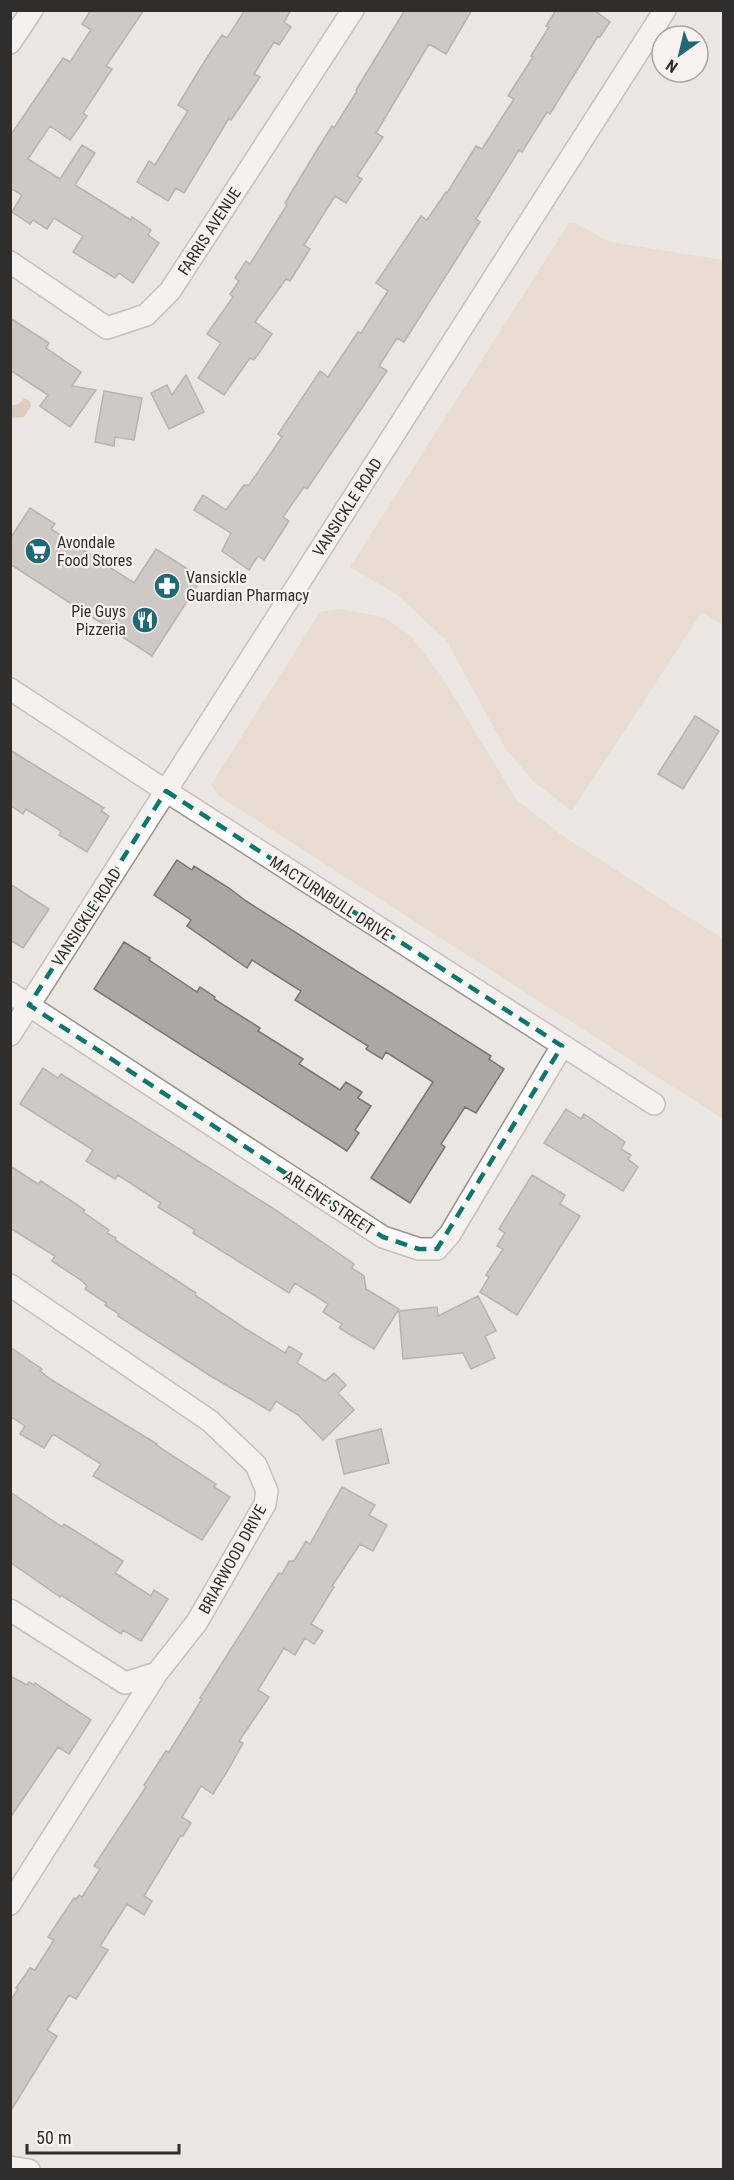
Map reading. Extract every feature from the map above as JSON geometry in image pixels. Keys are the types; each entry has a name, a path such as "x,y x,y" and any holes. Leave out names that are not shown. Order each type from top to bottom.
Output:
{"street":[{"path":"10,43 32,10"},
{"name":"FARRIS AVENUE","path":"10,262 107,328 146,315 170,291 353,10"},
{"name":"VANSICKLE ROAD","path":"10,1035 665,10"},
{"name":"MACTURNBULL DRIVE","path":"10,689 654,1104"},
{"name":"ARLENE STREET","path":"10,993 383,1237 419,1249 437,1249 450,1234 562,1046"},
{"name":"BRIARWOOD DRIVE","path":"10,1285 210,1421 256,1465 267,1491 265,1504 197,1622 158,1672 10,1904"},
{"path":"10,1610 124,1683 158,1672"},
{"path":"10,2167 29,2169"}],"highlighted area":[{"path":"166,791 562,1046 437,1249 419,1249 383,1237 29,1005"}],"shaded area":[{"path":"569,223 577,224 610,242 724,260 723,625 702,612 572,811 534,782 505,748 446,640 396,594 350,567"},
{"path":"25,398 30,401 31,406 24,417 11,418 11,406"},
{"path":"340,609 384,617 411,636 442,677 516,799 560,834 723,939 723,1119 219,796 211,785 320,612"}],"building":[{"path":"91,10 144,10 106,66 112,69 83,113 87,116 70,140 50,126 28,159 60,179 82,145 95,153 75,185 151,230 148,235 159,243 133,283 119,273 115,278 73,252 83,236 54,218 47,229 33,220 30,224 12,212 22,195 10,188 10,136 63,58 70,62 91,30 82,24"},
{"path":"245,10 291,10 284,22 291,27 279,45 274,42 254,74 260,77 231,120 229,118 184,193 176,188 168,201 137,182 149,161 155,165 188,111 178,105 206,59 222,35 227,38"},
{"path":"405,10 472,10 446,54 429,44 376,133 383,137 357,176 362,179 346,203 335,196 304,245 310,249 290,281 286,279 255,322 272,334 254,360 250,358 224,395 198,378 221,343 207,334 233,297 230,294 239,281 235,278 246,261 250,264 287,205 285,203 320,145 332,126 334,128"},
{"path":"556,10 594,10 610,22 600,37 598,36 550,114 547,112 522,152 519,150 476,219 480,222 404,342 397,338 379,366 387,371 307,489 304,487 283,517 289,521 264,560 258,556 249,570 222,551 231,533 194,510 203,495 226,510 244,485 249,485 282,437 278,434 320,371 328,377 358,332 361,333 388,291 376,283 421,216 427,220 447,193 476,146 482,149 514,99 508,96 533,57 531,56 549,27 546,26"},
{"path":"10,318 49,343 46,348 81,372 72,386 96,390 70,427 40,406 48,395 10,370"},
{"path":"186,375 204,412 169,429 151,393 167,385 172,395"},
{"path":"104,391 142,398 134,440 115,437 114,446 95,442"},
{"path":"30,508 55,524 51,529 134,583 156,549 202,578 152,656 10,564 10,539"},
{"path":"695,716 719,731 683,789 658,774"},
{"path":"10,750 104,808 101,811 109,816 87,852 59,835 61,831 26,809 23,814 10,805"},
{"path":"177,860 192,870 194,866 229,888 491,1056 489,1059 504,1069 476,1113 465,1107 441,1144 445,1147 410,1203 371,1178 433,1082 386,1052 382,1059 366,1049 368,1046 295,1000 301,991 252,960 247,968 187,926 191,920 154,895"},
{"path":"10,884 49,909 23,948 10,940"},
{"path":"124,942 197,992 200,987 215,997 214,999 260,1028 258,1031 303,1059 299,1064 340,1090 346,1082 362,1092 358,1098 371,1106 355,1130 359,1133 347,1151 94,989"},
{"path":"43,1068 58,1078 61,1074 277,1211 354,1264 352,1268 364,1276 366,1289 399,1309 374,1349 339,1328 342,1324 323,1312 328,1304 295,1283 289,1293 193,1233 195,1230 158,1207 161,1203 118,1175 115,1179 86,1161 93,1150 20,1104"},
{"path":"566,1109 581,1119 584,1114 625,1142 621,1149 631,1155 628,1159 638,1167 623,1191 544,1143"},
{"path":"10,1166 38,1184 41,1181 85,1210 83,1212 109,1230 107,1233 116,1238 115,1240 246,1329 285,1353 289,1346 302,1354 297,1363 325,1381 334,1373 346,1385 338,1393 354,1410 323,1440 298,1415 276,1401 270,1411 209,1375 118,1316 119,1314 105,1305 106,1303 85,1289 87,1286 82,1281 52,1261 55,1256 10,1228"},
{"path":"532,1175 565,1195 560,1204 580,1216 517,1315 480,1292 489,1277 486,1275 503,1249 497,1246 505,1233 499,1229"},
{"path":"478,1296 496,1331 485,1336 495,1358 471,1369 463,1353 403,1359 399,1311 437,1307 438,1316"},
{"path":"10,1347 42,1369 40,1371 50,1379 157,1444 216,1484 214,1487 230,1497 202,1540 93,1476 101,1464 53,1434 44,1448 20,1434 25,1426 10,1416"},
{"path":"381,1429 389,1463 344,1474 336,1440"},
{"path":"342,1487 375,1505 369,1515 387,1525 373,1551 360,1544 332,1586 334,1587 311,1624 323,1631 314,1644 305,1638 295,1655 284,1648 258,1690 269,1697 239,1741 243,1743 228,1770 213,1794 201,1786 182,1817 191,1823 183,1836 181,1835 144,1896 152,1901 144,1915 127,1904 100,1946 108,1950 76,1999 69,1995 47,2030 57,2036 10,2112 10,2001 18,1989 16,1988 30,1968 35,1970 54,1940 48,1937 74,1898 76,1899 79,1895 82,1897 100,1869 94,1866 146,1787 144,1785 166,1751 169,1752 202,1699 200,1698 279,1573 282,1574 289,1561 294,1561 306,1541 310,1544"},
{"path":"10,1492 62,1527 64,1524 123,1561 115,1573 151,1596 154,1590 168,1599 141,1641 123,1630 121,1634 61,1595 60,1597 10,1562"},
{"path":"10,1676 27,1685 29,1682 34,1685 35,1683 91,1720 69,1754 58,1747 10,1818"}],"place":[{"name":"Avondale Food Stores","path":"38,551"},
{"name":"Vansickle Guardian Pharmacy","path":"167,586"},
{"name":"Pie Guys Pizzeria","path":"145,620"}]}
